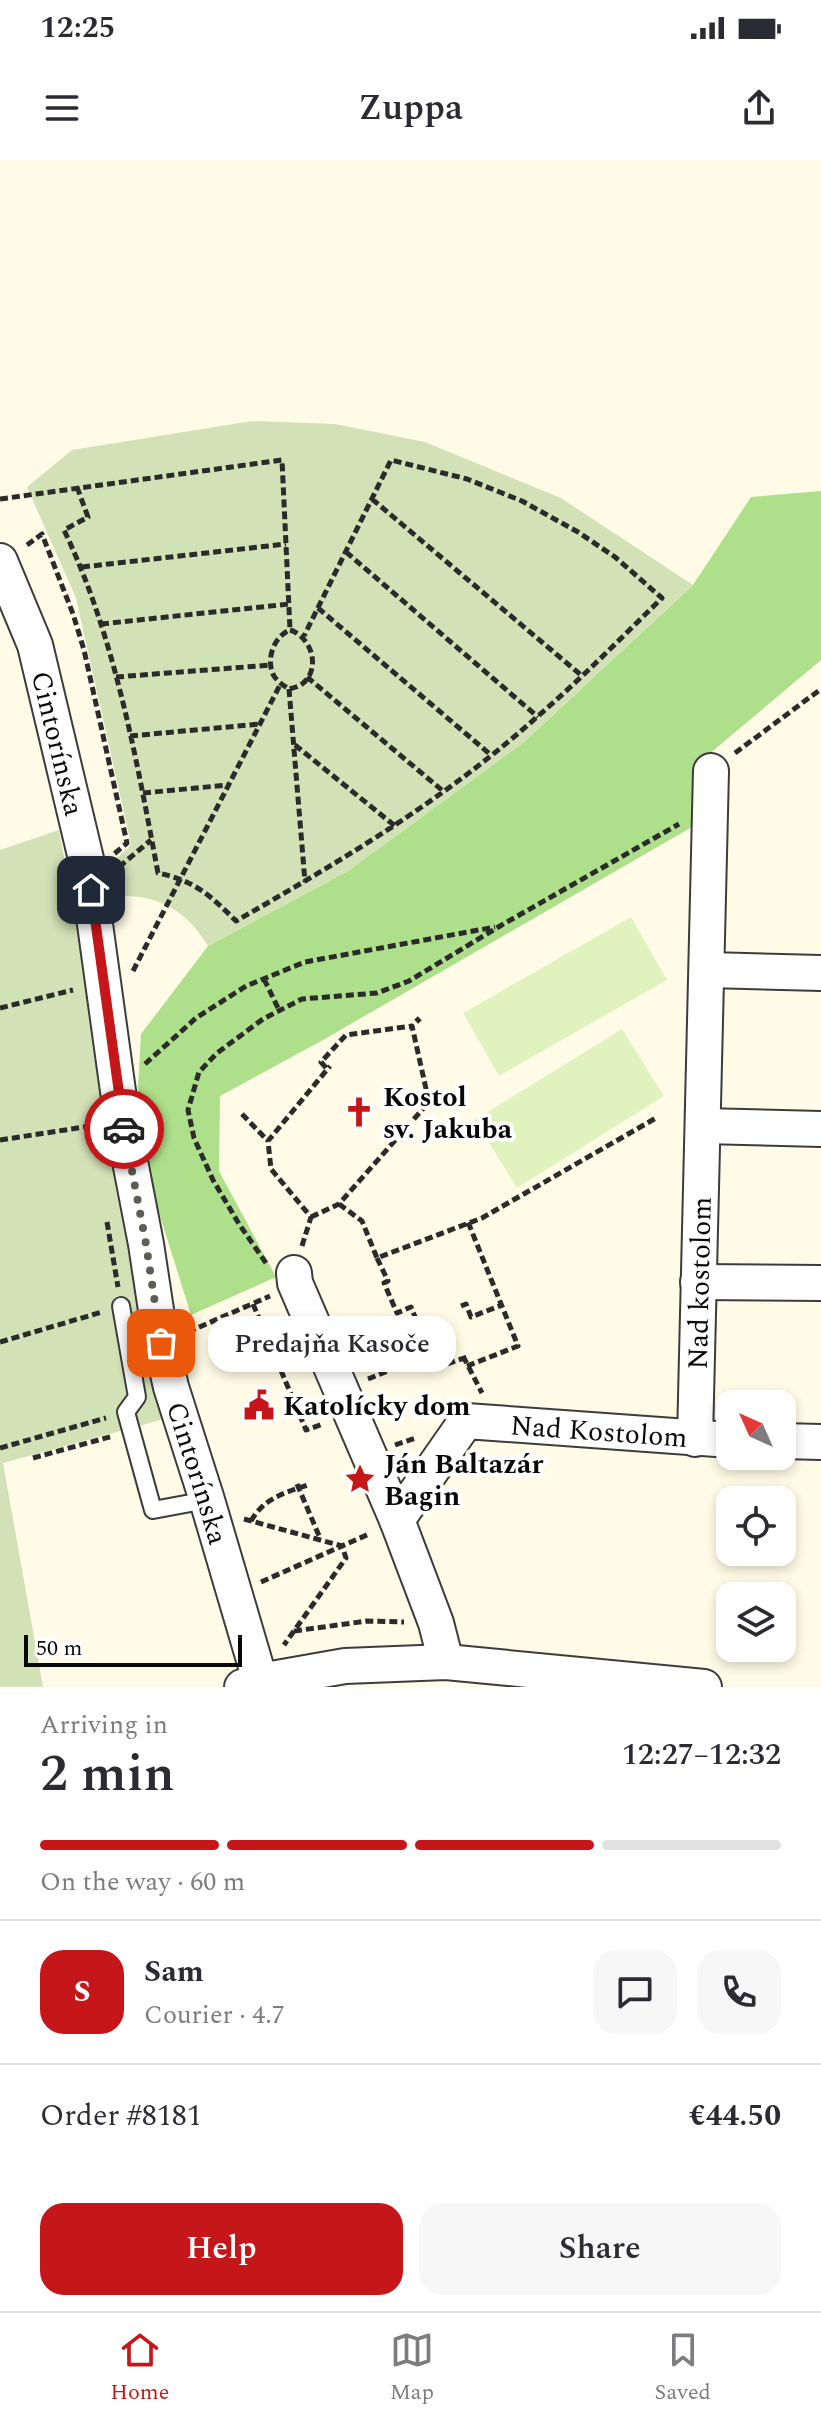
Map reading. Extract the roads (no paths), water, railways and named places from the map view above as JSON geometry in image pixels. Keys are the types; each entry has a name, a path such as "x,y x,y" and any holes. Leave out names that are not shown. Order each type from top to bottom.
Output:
{"street":[{"name":"Cintorínska","path":"11,557 86,859 122,1120 161,1343 171,1387 207,1500 255,1685"},
{"name":"Nad kostolom","path":"695,1439 711,771"},
{"path":"708,970 821,973"},
{"path":"703,1126 821,1129"},
{"path":"280,1279 295,1283 347,1403 385,1526 436,1623 446,1662"},
{"path":"698,1282 821,1283"},
{"name":"Nad Kostolom","path":"385,1526 476,1411 716,1440"},
{"path":"796,1441 821,1442"},
{"path":"255,1685 345,1666 446,1662 704,1687"}],"lane":[{"path":"121,1306 137,1397 126,1412 153,1510 207,1500"}],"place":[{"name":"Kostol sv. Jakuba","path":"359,1112"},
{"name":"Predajňa Kasoče","path":"161,1343"},
{"name":"Katolícky dom","path":"259,1405"},
{"name":"Ján Baltazár Bagin","path":"360,1479"}]}
